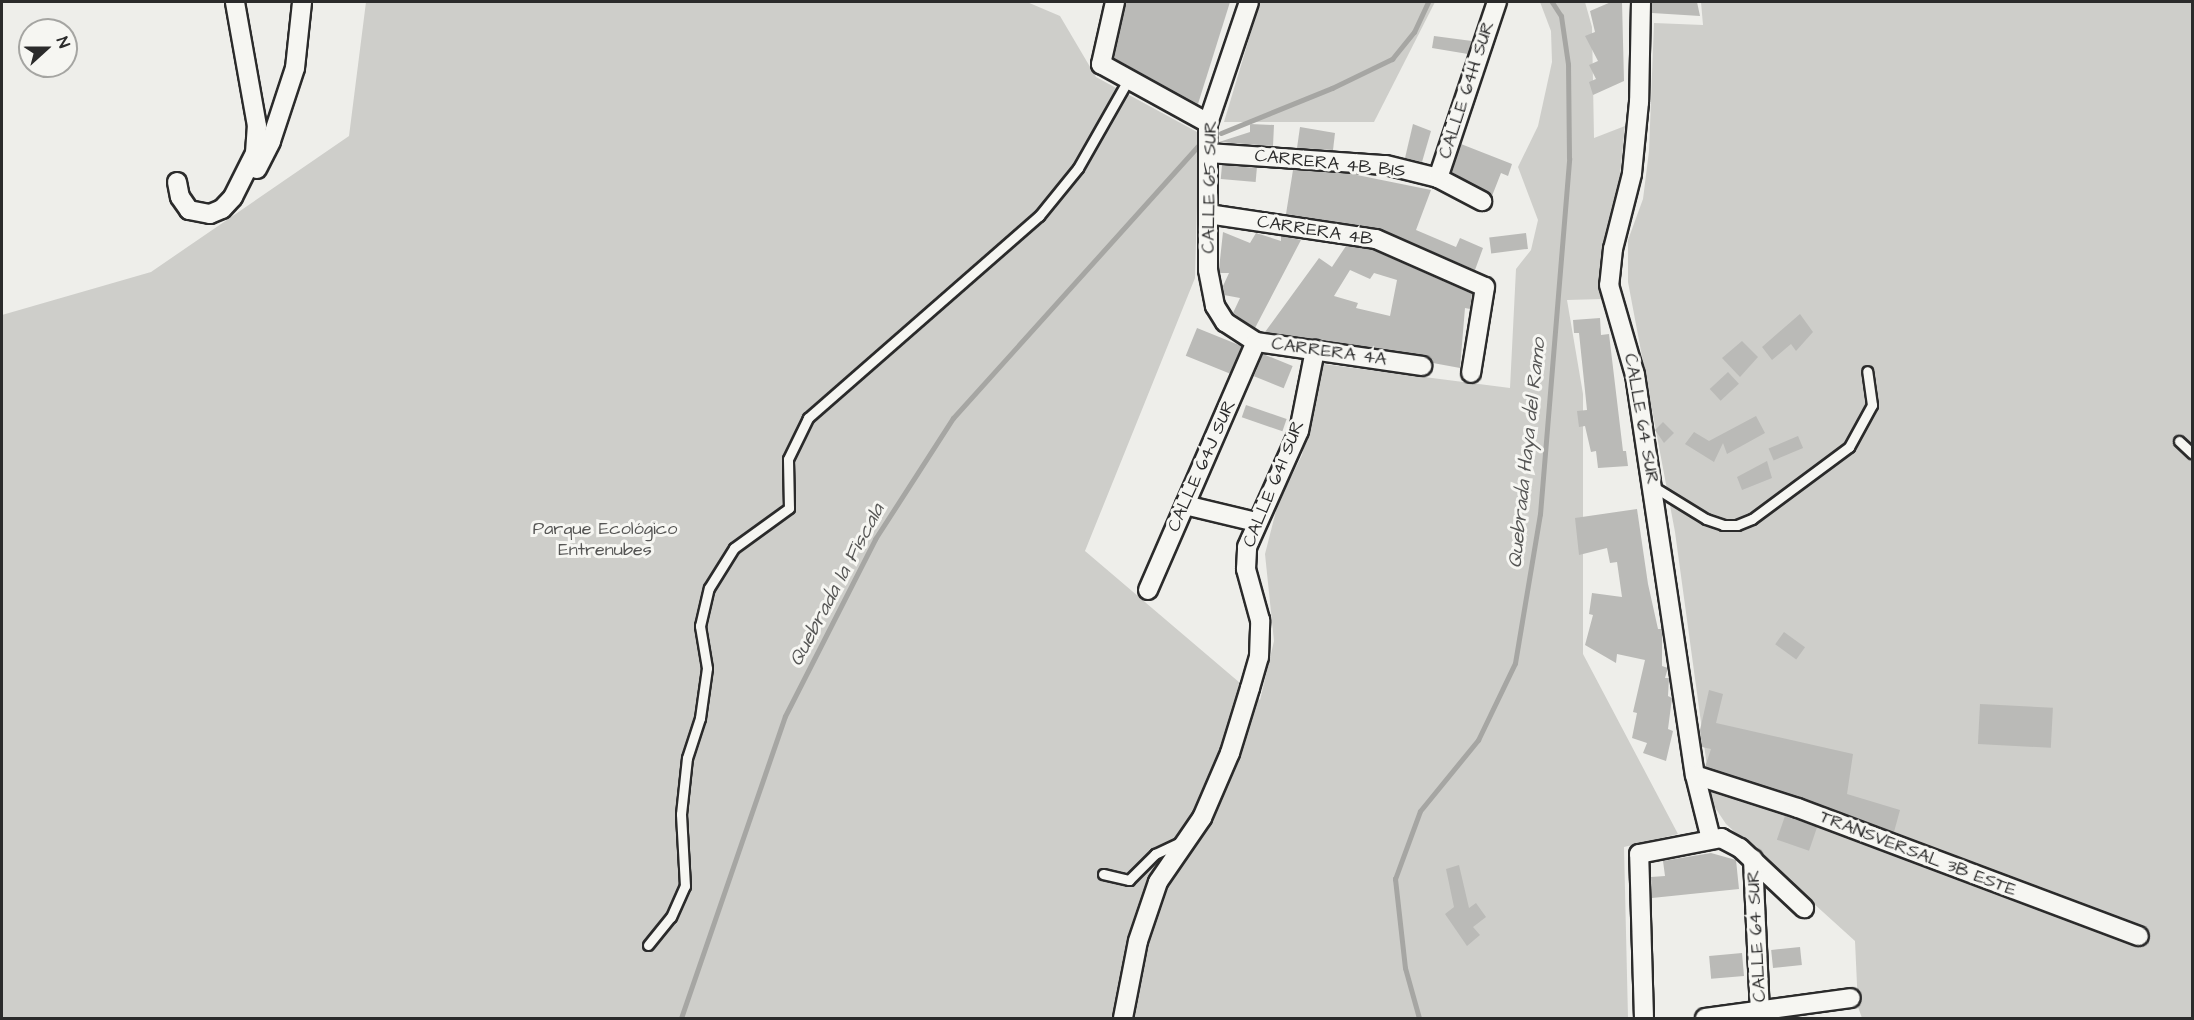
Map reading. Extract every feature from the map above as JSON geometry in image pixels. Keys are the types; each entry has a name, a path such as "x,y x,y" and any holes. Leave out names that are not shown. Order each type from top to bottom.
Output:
{"street":[{"path":"177,182 180,197 189,210 210,214 222,209 242,180 255,153 257,126 235,2"},
{"path":"242,180 255,172 265,156 289,90 302,2"},
{"path":"1115,2 1101,64 1208,123"},
{"name":"CALLE 65 SUR","path":"1215,306 1209,286 1208,123 1250,2"},
{"name":"CALLE 64H SUR","path":"1438,178 1497,2"},
{"name":"CALLE 64 SUR","path":"1641,2 1639,102 1632,174 1613,249 1609,285 1635,375 1654,488 1695,775 1710,838"},
{"name":"CARRERA 4B BIS","path":"1208,153 1386,165 1438,178 1482,201"},
{"name":"CARRERA 4B","path":"1208,214 1376,239 1485,287 1471,373"},
{"name":"CARRERA 4A","path":"1215,306 1225,322 1256,342 1422,366"},
{"name":"CALLE 64J SUR","path":"1148,590 1256,342"},
{"name":"CALLE 64I SUR","path":"1123,1018 1138,941 1158,882 1207,807 1259,657 1260,620 1246,569 1247,547 1256,522 1299,431 1315,350"},
{"path":"1185,505 1256,522"},
{"name":"TRANSVERSAL 3B ESTE","path":"1695,775 1798,808 2139,936"},
{"path":"1644,1018 1640,854 1710,838 1721,838 1746,854 1804,908"},
{"name":"CALLE 64 SUR","path":"1746,854 1760,1013"},
{"path":"1705,1018 1760,1013 1851,999"}],"lane":[{"path":"648,945 671,917 685,886 681,814 687,758 700,718 707,668 700,626 709,588 734,548 789,508 788,459 808,418 1039,216 1078,168 1128,80"},
{"path":"1654,488 1706,519 1723,525 1737,525 1752,519 1849,447 1872,405 1867,371"},
{"path":"2179,441 2193,453"},
{"path":"1102,874 1129,880 1155,854 1185,841"}],"green space":[{"name":"Parque Ecológico Entrenubes","path":"366,2 1027,2 1060,16 1096,77 1199,133 1195,278 1085,551 1260,700 1274,641 1265,554 1278,503 1302,455 1323,364 1510,388 1516,269 1531,250 1538,220 1518,167 1538,126 1552,62 1551,31 1540,2 1585,2 1592,27 1594,138 1625,126 1619,185 1605,244 1602,299 1567,300 1583,394 1583,654 1678,834 1624,847 1628,1018 2,1018 2,315 151,272 349,136"},
{"path":"1260,2 1435,2 1374,122 1224,122"},
{"path":"1701,2 2192,2 2192,1018 1862,1018 1858,1007 1855,941 1726,824 1712,803 1675,532 1628,282 1628,240 1643,199 1649,151 1654,23 1703,25"}],"building":[{"path":"1126,2 1230,2 1198,104 1114,58"},
{"path":"1611,2 1622,2 1624,81 1593,95 1589,82 1596,79 1589,65 1598,61 1585,36 1595,32 1590,11"},
{"path":"1652,2 1697,2 1700,16 1652,13"},
{"path":"1434,36 1472,41 1468,54 1432,48"},
{"path":"1250,124 1274,125 1273,146 1219,142 1250,132"},
{"path":"1413,124 1431,131 1422,162 1405,158"},
{"path":"1300,127 1335,133 1333,150 1297,148"},
{"path":"1461,144 1512,164 1508,176 1501,173 1492,196 1452,172"},
{"path":"1222,165 1257,168 1256,182 1221,179"},
{"path":"1293,170 1352,174 1431,190 1416,230 1456,247 1460,238 1483,248 1475,270 1380,229 1286,214"},
{"path":"1223,232 1250,243 1256,233 1281,241 1281,236 1301,240 1255,328 1233,313 1240,298 1224,295 1223,286 1229,273 1220,273 1219,269"},
{"path":"1526,233 1528,249 1491,253 1489,238"},
{"path":"1346,246 1373,250 1472,294 1470,309 1465,308 1460,368 1433,363 1424,355 1265,332 1319,258 1332,267","holes":["1350,270 1370,279 1374,273 1397,280 1390,316 1356,308 1358,303 1334,296"]},
{"path":"1800,314 1813,332 1796,351 1791,344 1772,360 1762,347"},
{"path":"1600,318 1601,335 1609,334 1623,451 1626,451 1628,466 1598,468 1596,451 1591,452 1585,426 1579,427 1577,411 1587,410 1579,333 1574,333 1573,320"},
{"path":"1197,328 1242,346 1230,374 1186,356"},
{"path":"1742,341 1758,357 1740,377 1722,358"},
{"path":"1263,354 1293,366 1284,388 1254,376"},
{"path":"1728,372 1739,384 1721,401 1710,389"},
{"path":"1246,405 1287,419 1282,431 1242,417"},
{"path":"1756,416 1765,433 1727,454 1723,443 1714,462 1685,444 1694,432 1709,441"},
{"path":"1663,422 1674,433 1664,443 1655,430"},
{"path":"1798,436 1803,448 1774,460 1769,449"},
{"path":"1767,461 1772,478 1742,490 1737,477"},
{"path":"1637,509 1648,584 1658,629 1662,629 1662,666 1668,668 1665,678 1669,678 1668,696 1672,698 1668,729 1673,731 1666,761 1643,753 1647,743 1632,738 1637,713 1633,712 1645,660 1617,654 1616,663 1585,645 1593,615 1589,614 1592,593 1622,597 1617,562 1610,563 1607,548 1579,555 1575,518"},
{"path":"1784,632 1805,647 1796,659 1775,644"},
{"path":"1709,690 1723,694 1716,723 1853,754 1847,794 1900,810 1894,832 1705,767 1711,749 1702,747 1700,730"},
{"path":"1980,704 2053,708 2051,748 1978,744"},
{"path":"1785,816 1817,827 1809,851 1777,840"},
{"path":"1711,853 1736,860 1739,889 1652,898 1651,877 1665,876 1663,861"},
{"path":"1459,865 1469,908 1476,903 1486,917 1473,927 1480,935 1467,946 1445,914 1454,907 1446,869"},
{"path":"1800,947 1802,965 1773,968 1771,950"},
{"path":"1742,953 1744,976 1711,979 1709,956"}],"waterway":[{"name":"Quebrada la Fiscala","path":"1221,133 1332,88 1392,59 1414,32 1428,2"},
{"name":"Quebrada Haya del Ramo","path":"1419,1018 1405,968 1395,879 1420,811 1478,740 1515,663 1540,514 1569,158 1568,64 1561,16 1552,2"},
{"name":"Quebrada la Fiscala","path":"681,1018 785,716 875,539 953,418 1198,146"}]}
